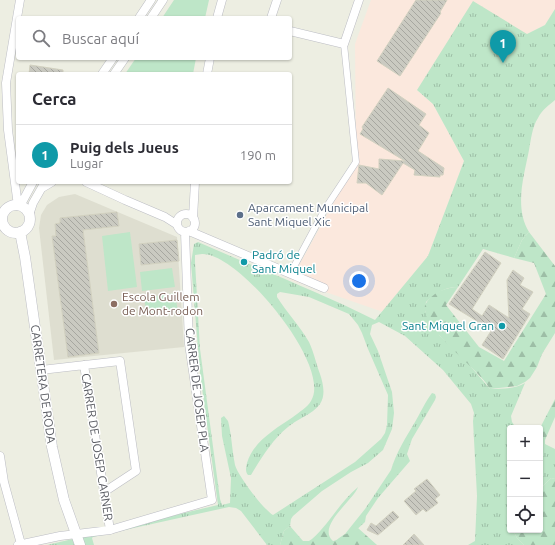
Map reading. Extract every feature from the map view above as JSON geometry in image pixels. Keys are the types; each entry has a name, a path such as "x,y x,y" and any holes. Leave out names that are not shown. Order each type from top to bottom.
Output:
{"street":[{"path":"17,16 20,0"},
{"path":"140,16 151,0"},
{"path":"152,16 163,0"},
{"path":"219,16 222,0"},
{"path":"272,16 277,0"},
{"path":"290,274 325,209 356,162 344,44 359,0"},
{"path":"16,20 3,83 19,206"},
{"path":"292,31 344,44"},
{"path":"103,72 112,60"},
{"path":"115,72 124,60"},
{"path":"207,72 210,60"},
{"path":"10,145 16,150"},
{"path":"19,206 32,184"},
{"path":"91,184 165,216 176,224 179,230 207,238 324,288"},
{"path":"187,232 193,228 195,184"},
{"path":"29,215 26,210 19,206 10,207 2,213 2,226 13,233 25,230 30,220 29,215 33,203 43,185"},
{"path":"176,224 178,217 194,200"},
{"path":"181,215 188,214 207,238"},
{"name":"CARRETERA DE RODA","path":"20,232 25,257 52,447 64,500 80,545"},
{"name":"CARRER DE JOSEP PLA","path":"110,530 212,500 189,344 187,232"},
{"path":"41,370 120,362 136,471 104,492"},
{"name":"CARRER DE JOSEP CARNER","path":"84,365 110,530"},
{"path":"0,456 2,482 20,545 77,534 110,530"}],"shaded area":[{"path":"371,0 555,0 555,9 545,25 417,90 433,104 464,161 428,256 383,312 291,280 356,162 355,44"},
{"name":"Escola Guillem de Mont-rodon","path":"75,194 177,237 184,347 54,360 39,228 41,215 47,205 59,197"}],"green space":[{"path":"174,0 209,0 205,16 163,16"},
{"path":"473,1 527,34 545,25 555,9 555,100 545,108 534,125 522,191 522,212 524,222 529,232 522,240 514,258 483,249 458,287 445,289 433,296 426,302 425,311 440,336 466,361 490,389 513,388 525,383 511,416 514,425 507,425 507,533 514,533 524,545 468,545 475,541 477,496 473,421 474,413 471,404 443,370 405,336 379,322 372,325 370,334 378,351 392,392 394,413 392,429 383,450 368,463 322,491 293,516 290,526 284,531 280,545 267,545 241,511 236,508 229,507 93,537 94,545 47,545 218,505 200,373 191,263 194,244 198,242 309,289 375,320 428,256 464,161 433,104 417,90","holes":["202,254 218,258 237,271 258,290 296,339 308,363 314,385 311,401 307,406 259,442 250,455 247,463 246,471 248,475 251,475 263,455 277,437 292,424 317,408 323,397 322,381 311,346 302,330 277,297 277,294 280,292 309,297 349,314 358,325 362,333 388,395 387,425 385,433 381,439 355,462 273,515 258,500 237,470 234,460 229,425 224,416 221,418 222,436 231,478 230,503 222,505 220,499 200,349 195,255"]},
{"path":"135,60 196,60 193,72 126,72"},
{"path":"130,232 137,287 108,291 102,236"},
{"path":"529,232 555,266 555,333 530,378 517,386 490,389 484,380 432,326 426,315 425,305 435,294 449,288 458,287 446,305 479,347 504,361 546,294 534,263 514,258 522,240"},
{"path":"172,268 175,287 142,291 140,272"},
{"path":"175,293 178,312 147,316 144,298"},
{"path":"432,393 435,394 436,397 412,439 407,454 410,461 378,498 366,516 365,522 352,534 345,534 365,509 391,470 402,445"},
{"path":"555,399 555,417 545,440 543,440 543,425 542,425"},
{"path":"543,440 545,440 545,444 555,449 555,479 551,478 543,486"},
{"path":"551,478 555,479 555,545 524,545 514,533 543,533 543,486"},
{"path":"358,487 332,521 329,528 329,535 333,541 353,532 358,528 377,545 280,545 284,531 290,526 303,541 309,541 312,539 351,493"}],"building":[{"path":"416,0 447,0 440,12 441,13 400,76 377,61"},
{"path":"30,65 63,70 63,72 29,72"},
{"path":"388,88 426,114 419,125 429,133 418,151 444,168 443,175 440,175 440,177 414,175 415,170 403,163 382,195 366,183 357,183 359,165 379,169 379,159 405,161 360,134 363,129 362,127"},
{"path":"117,212 119,226 83,230 99,353 68,357 52,236 56,236 55,224 60,223 60,218"},
{"path":"177,240 179,261 141,265 139,244"},
{"path":"485,252 501,263 472,309 482,316 489,305 509,318 507,280 513,270 524,278 520,285 533,292 522,309 530,314 503,359 482,345 491,331 490,329 449,304"},
{"path":"427,479 440,495 435,499 438,503 426,512 423,509 416,515 404,501 416,491 414,489"},
{"path":"393,511 399,517 378,535 367,530 371,523 376,526"},
{"path":"414,534 424,545 403,545"}],"place":[{"name":"Puig dels Jueus","path":"503,63"},
{"name":"Aparcament Municipal Sant Miquel Xic","path":"240,215"},
{"name":"Padró de Sant Miquel","path":"244,262"},
{"name":"Escola Guillem de Mont-rodon","path":"114,304"},
{"name":"Sant Miquel Gran","path":"502,326"}]}
